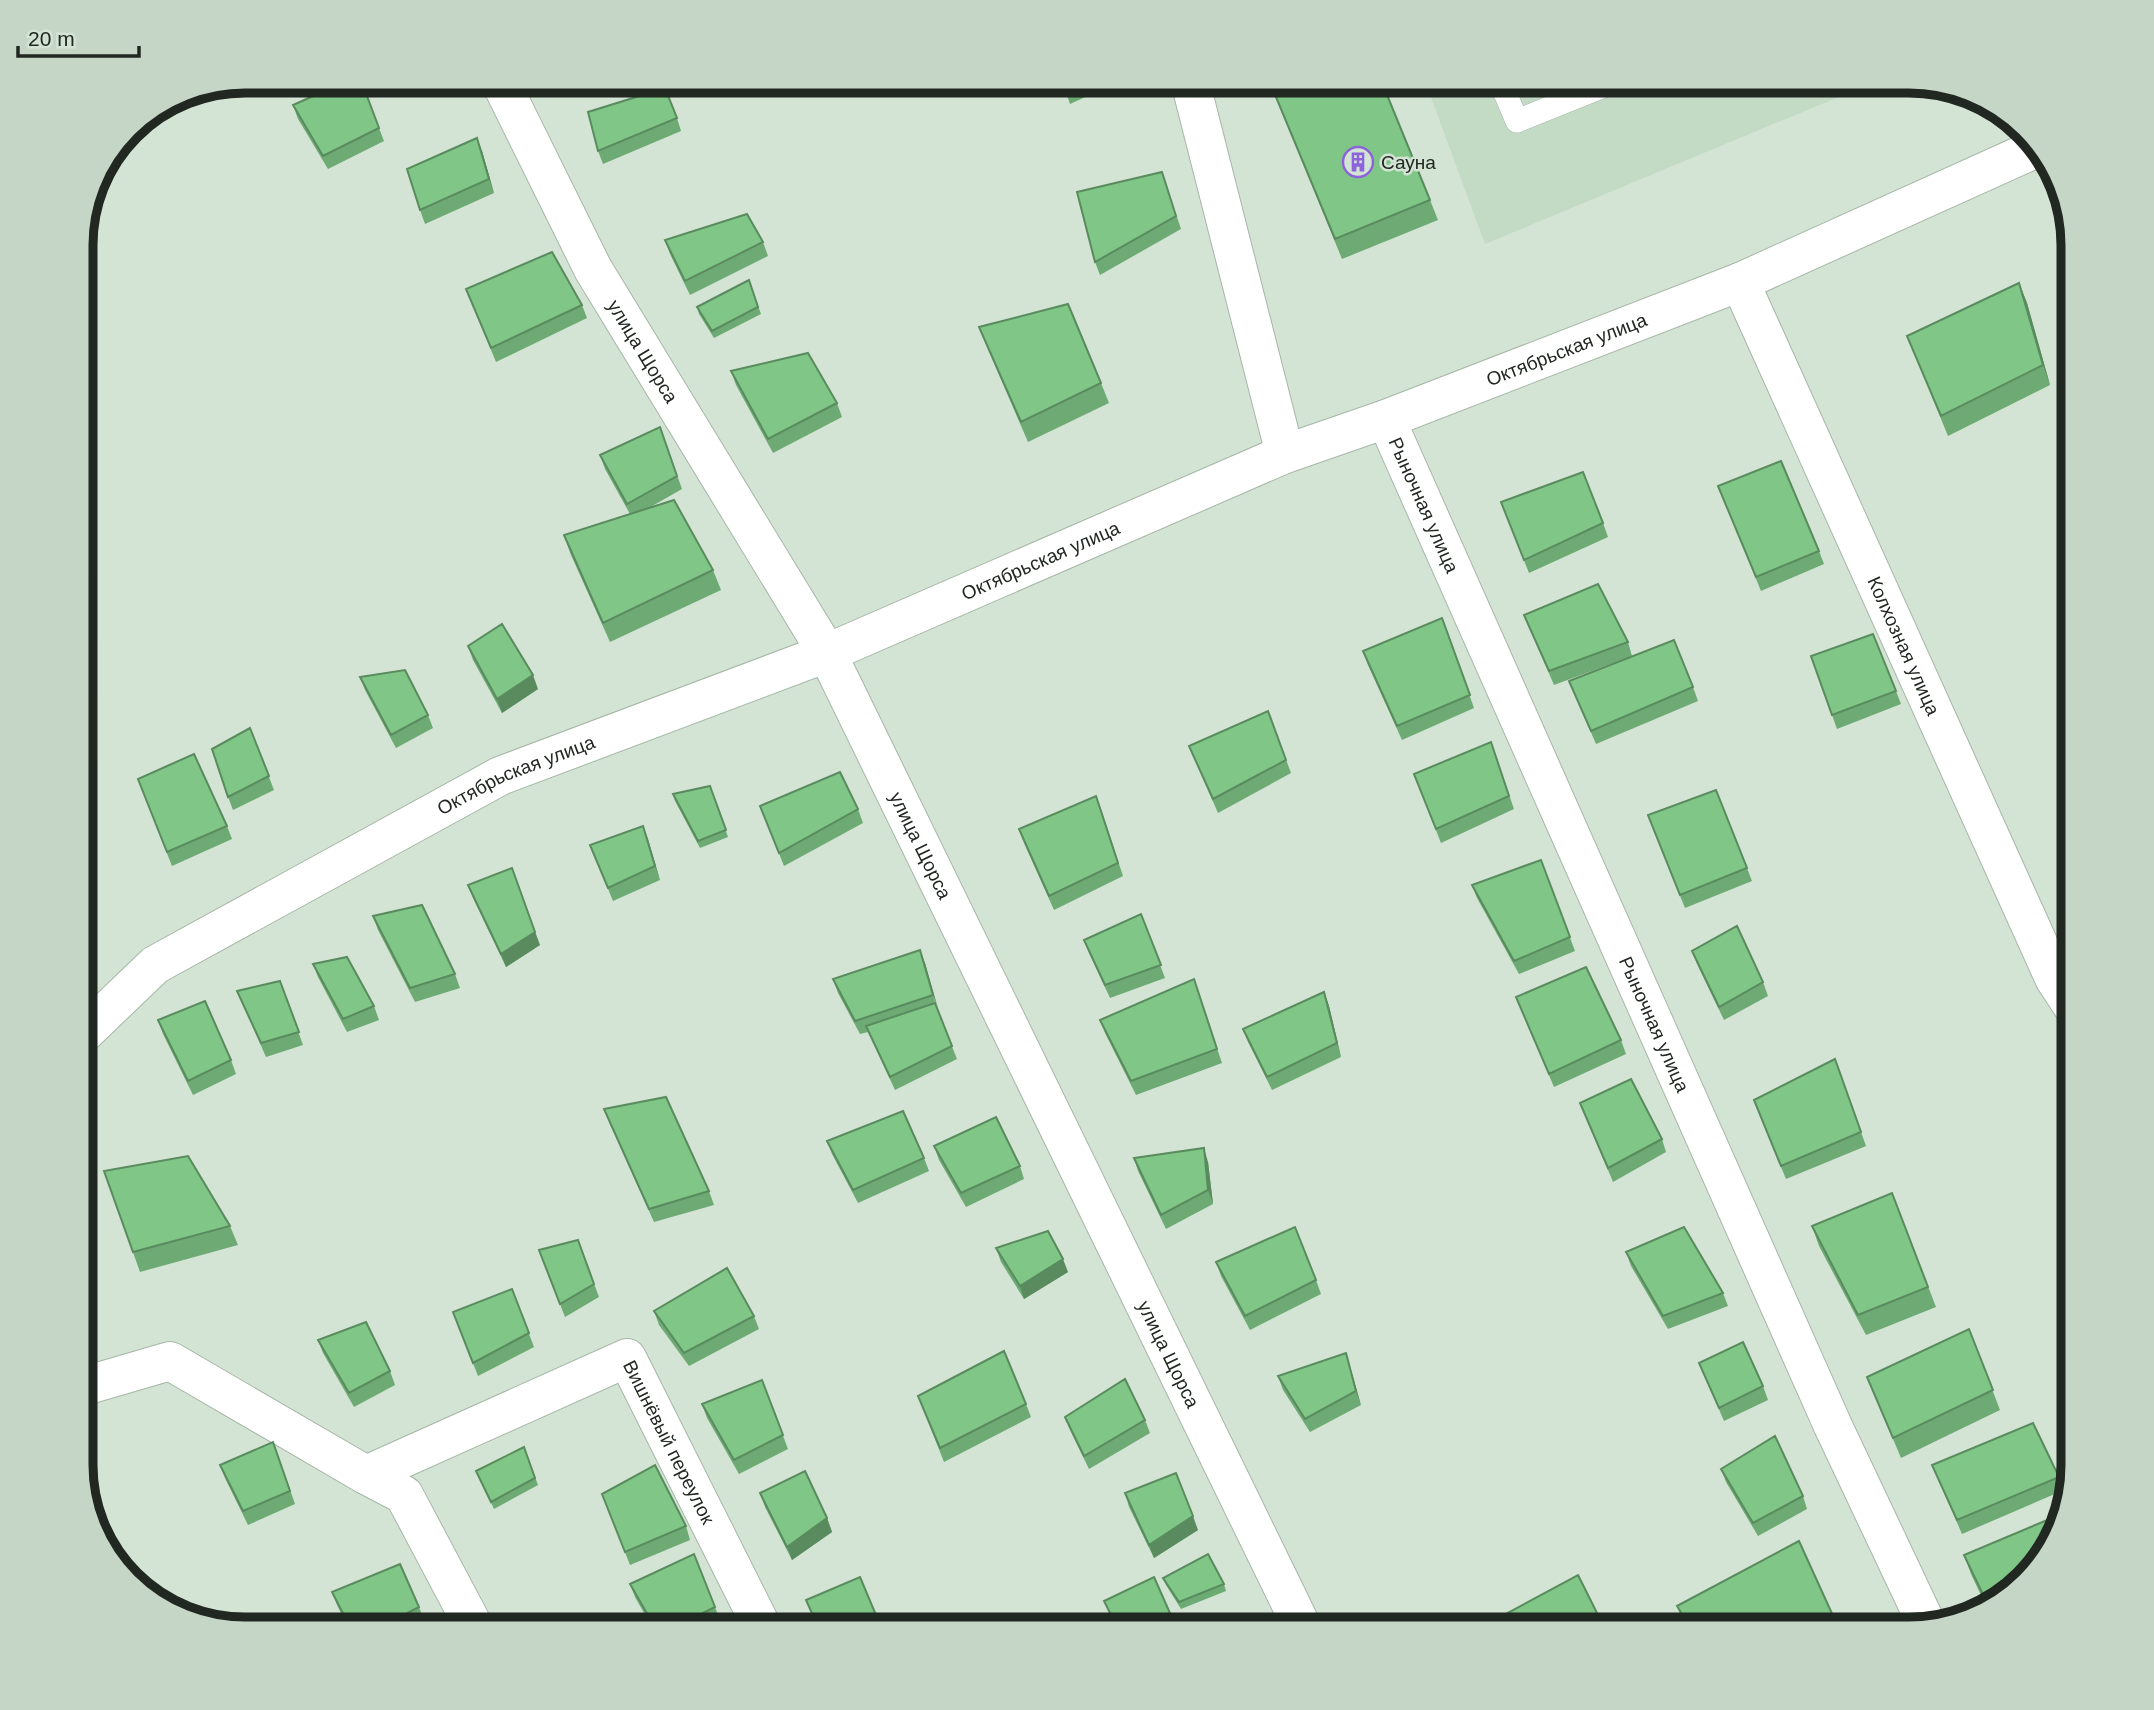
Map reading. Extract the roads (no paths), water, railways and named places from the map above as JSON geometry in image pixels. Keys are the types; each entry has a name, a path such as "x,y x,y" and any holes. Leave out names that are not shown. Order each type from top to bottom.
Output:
{"street":[{"name":"улица Щорса","path":"506,93 593,269 827,653 1297,1617"},
{"path":"1193,93 1285,454"},
{"name":"Октябрьская улица","path":"93,1024 155,965 500,776 827,653 1285,454 1386,419 1740,282 2029,151"},
{"name":"Колхозная улица","path":"1740,282 2054,978 2061,988"},
{"name":"Рыночная улица","path":"1386,419 1833,1426 1923,1616"},
{"name":"Вишнёвый переулок","path":"366,1475 626,1358 757,1617"},
{"path":"93,1383 170,1361 404,1495 469,1617"}],"lane":[{"path":"1505,93 1517,121 1585,93"}],"place":[{"name":"Сауна","path":"1358,162"}]}
